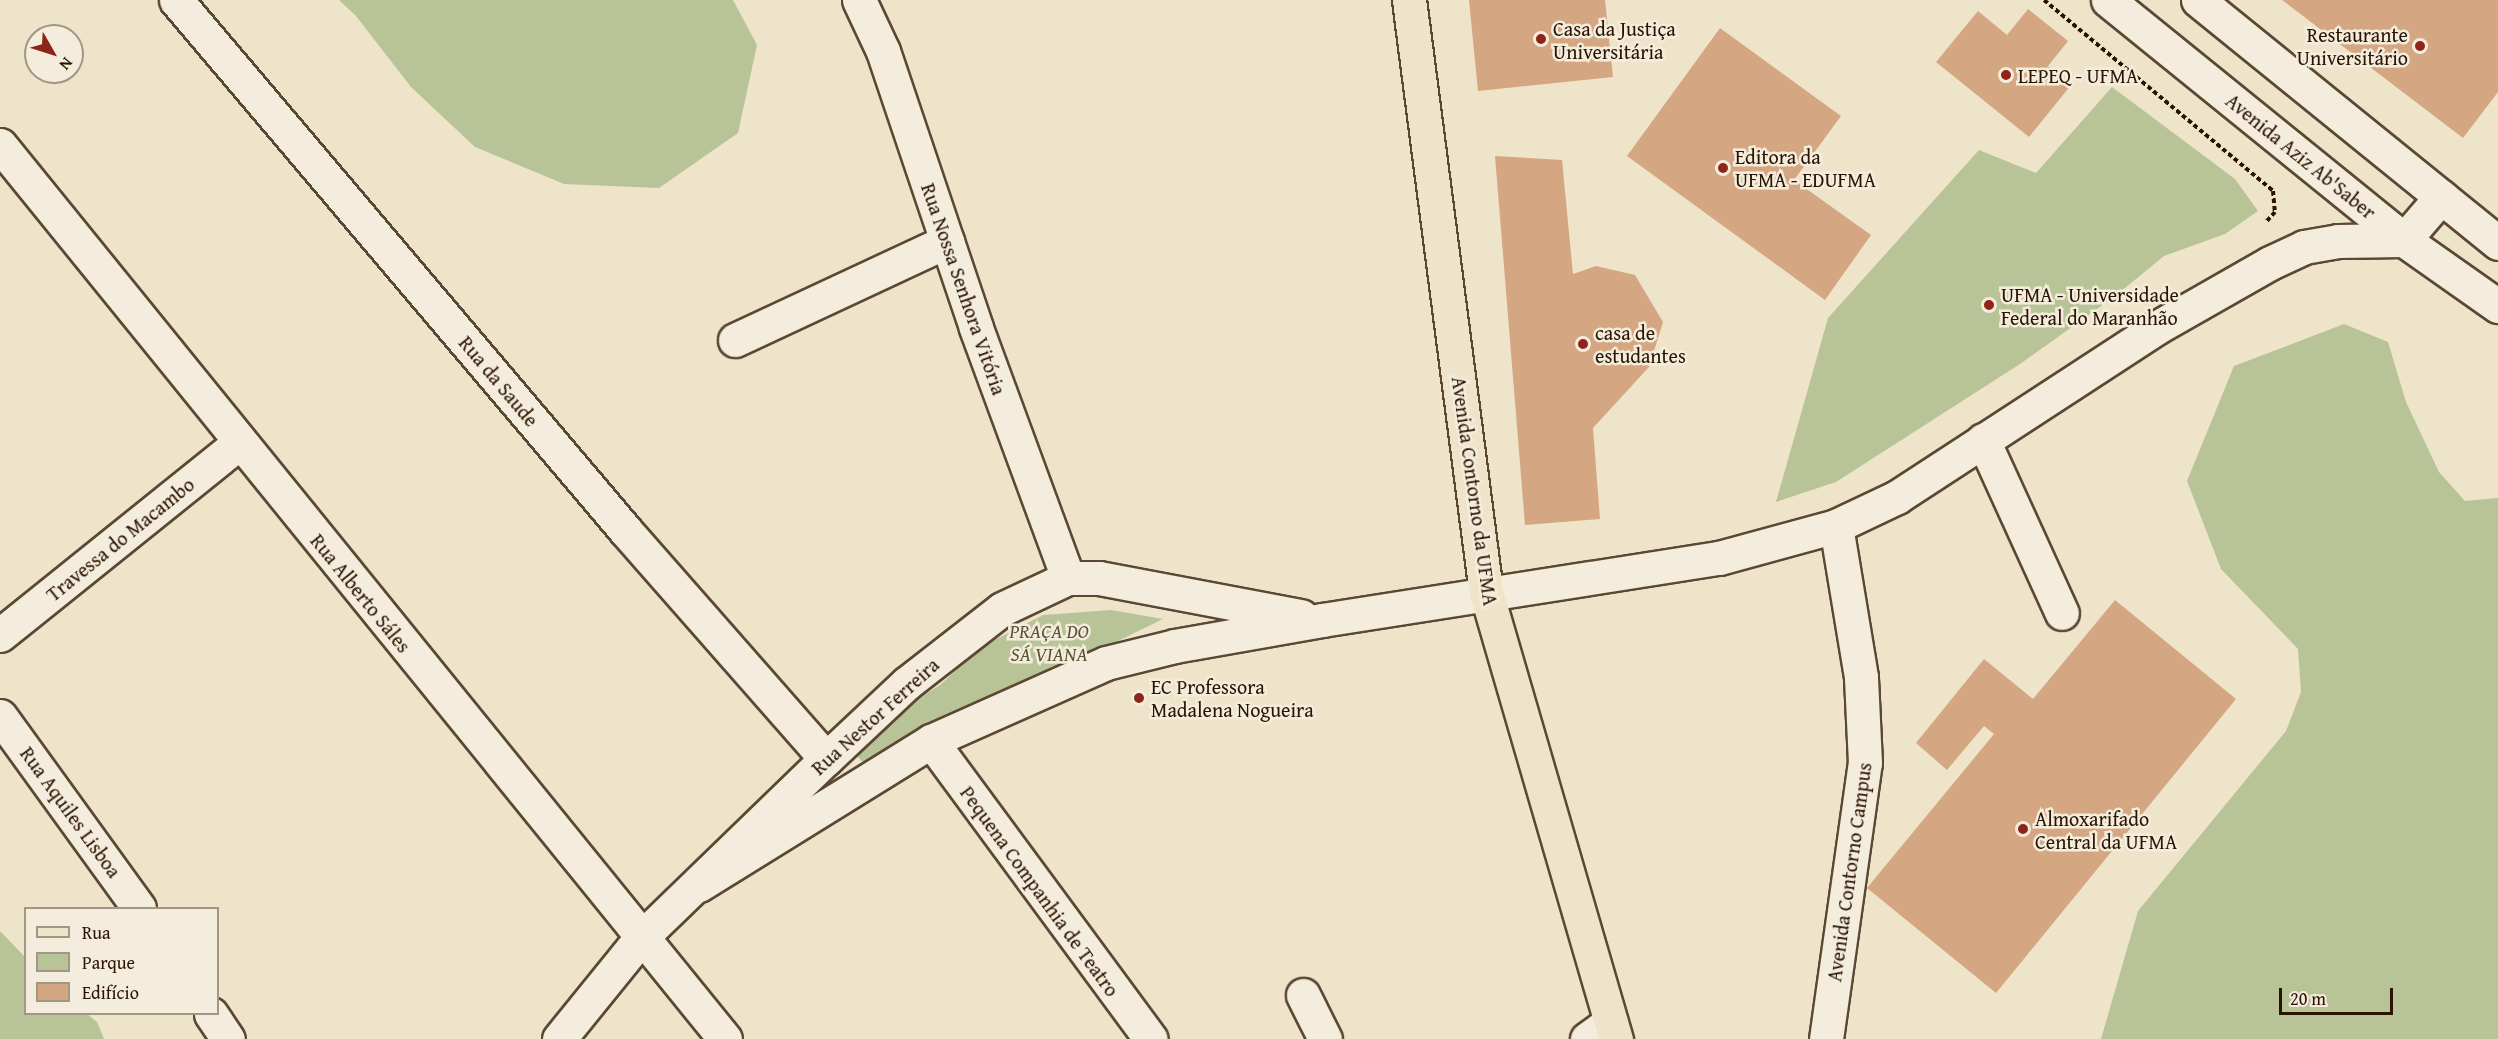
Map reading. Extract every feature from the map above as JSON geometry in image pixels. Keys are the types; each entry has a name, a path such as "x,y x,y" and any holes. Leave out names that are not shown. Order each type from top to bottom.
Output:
{"main road":[{"name":"Avenida Contorno da UFMA","path":"1409,0 1486,592 1604,1033"}],"street":[{"name":"Rua da Saude","path":"176,0 626,531 826,759"},
{"name":"Rua Nossa Senhora Vitória","path":"859,0 883,51 947,241 1068,578"},
{"name":"Avenida Aziz Ab'Saber","path":"2108,0 2404,240 2498,306"},
{"path":"2198,0 2498,243"},
{"name":"Rua Alberto Sáles","path":"0,145 640,939 725,1039"},
{"path":"2404,240 2441,197"},
{"name":"Rua Nestor Ferreira","path":"699,885 931,741 1106,663 1175,646 1322,620 1486,592 1719,558 1836,526 1897,497 2156,328 2270,263 2304,247 2338,240 2404,240"},
{"path":"735,340 947,241"},
{"path":"1983,440 2062,613"},
{"name":"Travessa do Macambo","path":"0,635 240,442"},
{"name":"Avenida Contorno Campus","path":"1826,1039 1865,763 1861,676 1836,526"},
{"name":"Rua Nestor Ferreira","path":"559,1039 640,939 699,885 907,682 1002,609 1068,578 1099,578 1322,620"},
{"name":"Rua Aquiles Lisboa","path":"0,717 138,907"},
{"name":"Pequena Companhia de Teatro","path":"931,741 1151,1039"},
{"path":"1303,995 1325,1039"},
{"path":"212,1015 228,1039"}],"path":[{"path":"2044,0 2273,191 2275,212 2261,228"}],"green space":[{"path":"339,0 733,0 757,45 738,133 659,188 564,184 475,147 411,87 356,16"},
{"path":"2112,87 2235,179 2258,211 2225,234 2164,256 2114,297 2020,364 1836,482 1776,502 1828,318 1979,150 2036,173"},
{"path":"2344,324 2388,342 2406,402 2439,472 2465,501 2498,498 2498,1039 2101,1039 2138,911 2286,731 2301,692 2298,649 2221,569 2187,481 2234,366"},
{"name":"PRAÇA DO SÁ VIANA","path":"1111,610 1163,619 872,761 861,761 856,753 874,726 940,685 981,647 1043,615"},
{"path":"0,931 24,956 24,1015 88,1015 97,1022 104,1039 0,1039"}],"building":[{"name":"Casa da Justiça Universitária","path":"1469,0 1605,0 1613,77 1478,91"},
{"name":"Restaurante Universitário","path":"2282,0 2498,0 2498,92 2463,138"},
{"name":"LEPEQ - UFMA","path":"2028,9 2068,41 2048,66 2072,84 2029,137 1936,62 1978,11 2007,35"},
{"name":"Editora da UFMA - EDUFMA","path":"1720,28 1841,116 1794,180 1871,235 1825,300 1627,156"},
{"name":"casa de estudantes","path":"1495,156 1562,160 1573,274 1596,266 1635,275 1663,322 1649,367 1593,428 1600,519 1525,525"},
{"name":"Almoxarifado Central da UFMA","path":"2115,600 2236,699 1996,993 1867,888 1994,734 1984,726 1947,770 1916,743 1984,659 2033,699"}],"place":[{"name":"Casa da Justiça Universitária","path":"1541,39"},
{"name":"Restaurante Universitário","path":"2420,46"},
{"name":"LEPEQ - UFMA","path":"2006,75"},
{"name":"Editora da UFMA - EDUFMA","path":"1723,168"},
{"name":"UFMA - Universidade Federal do Maranhão","path":"1989,305"},
{"name":"casa de estudantes","path":"1583,344"},
{"name":"EC Professora Madalena Nogueira","path":"1139,698"},
{"name":"Almoxarifado Central da UFMA","path":"2023,829"}]}
